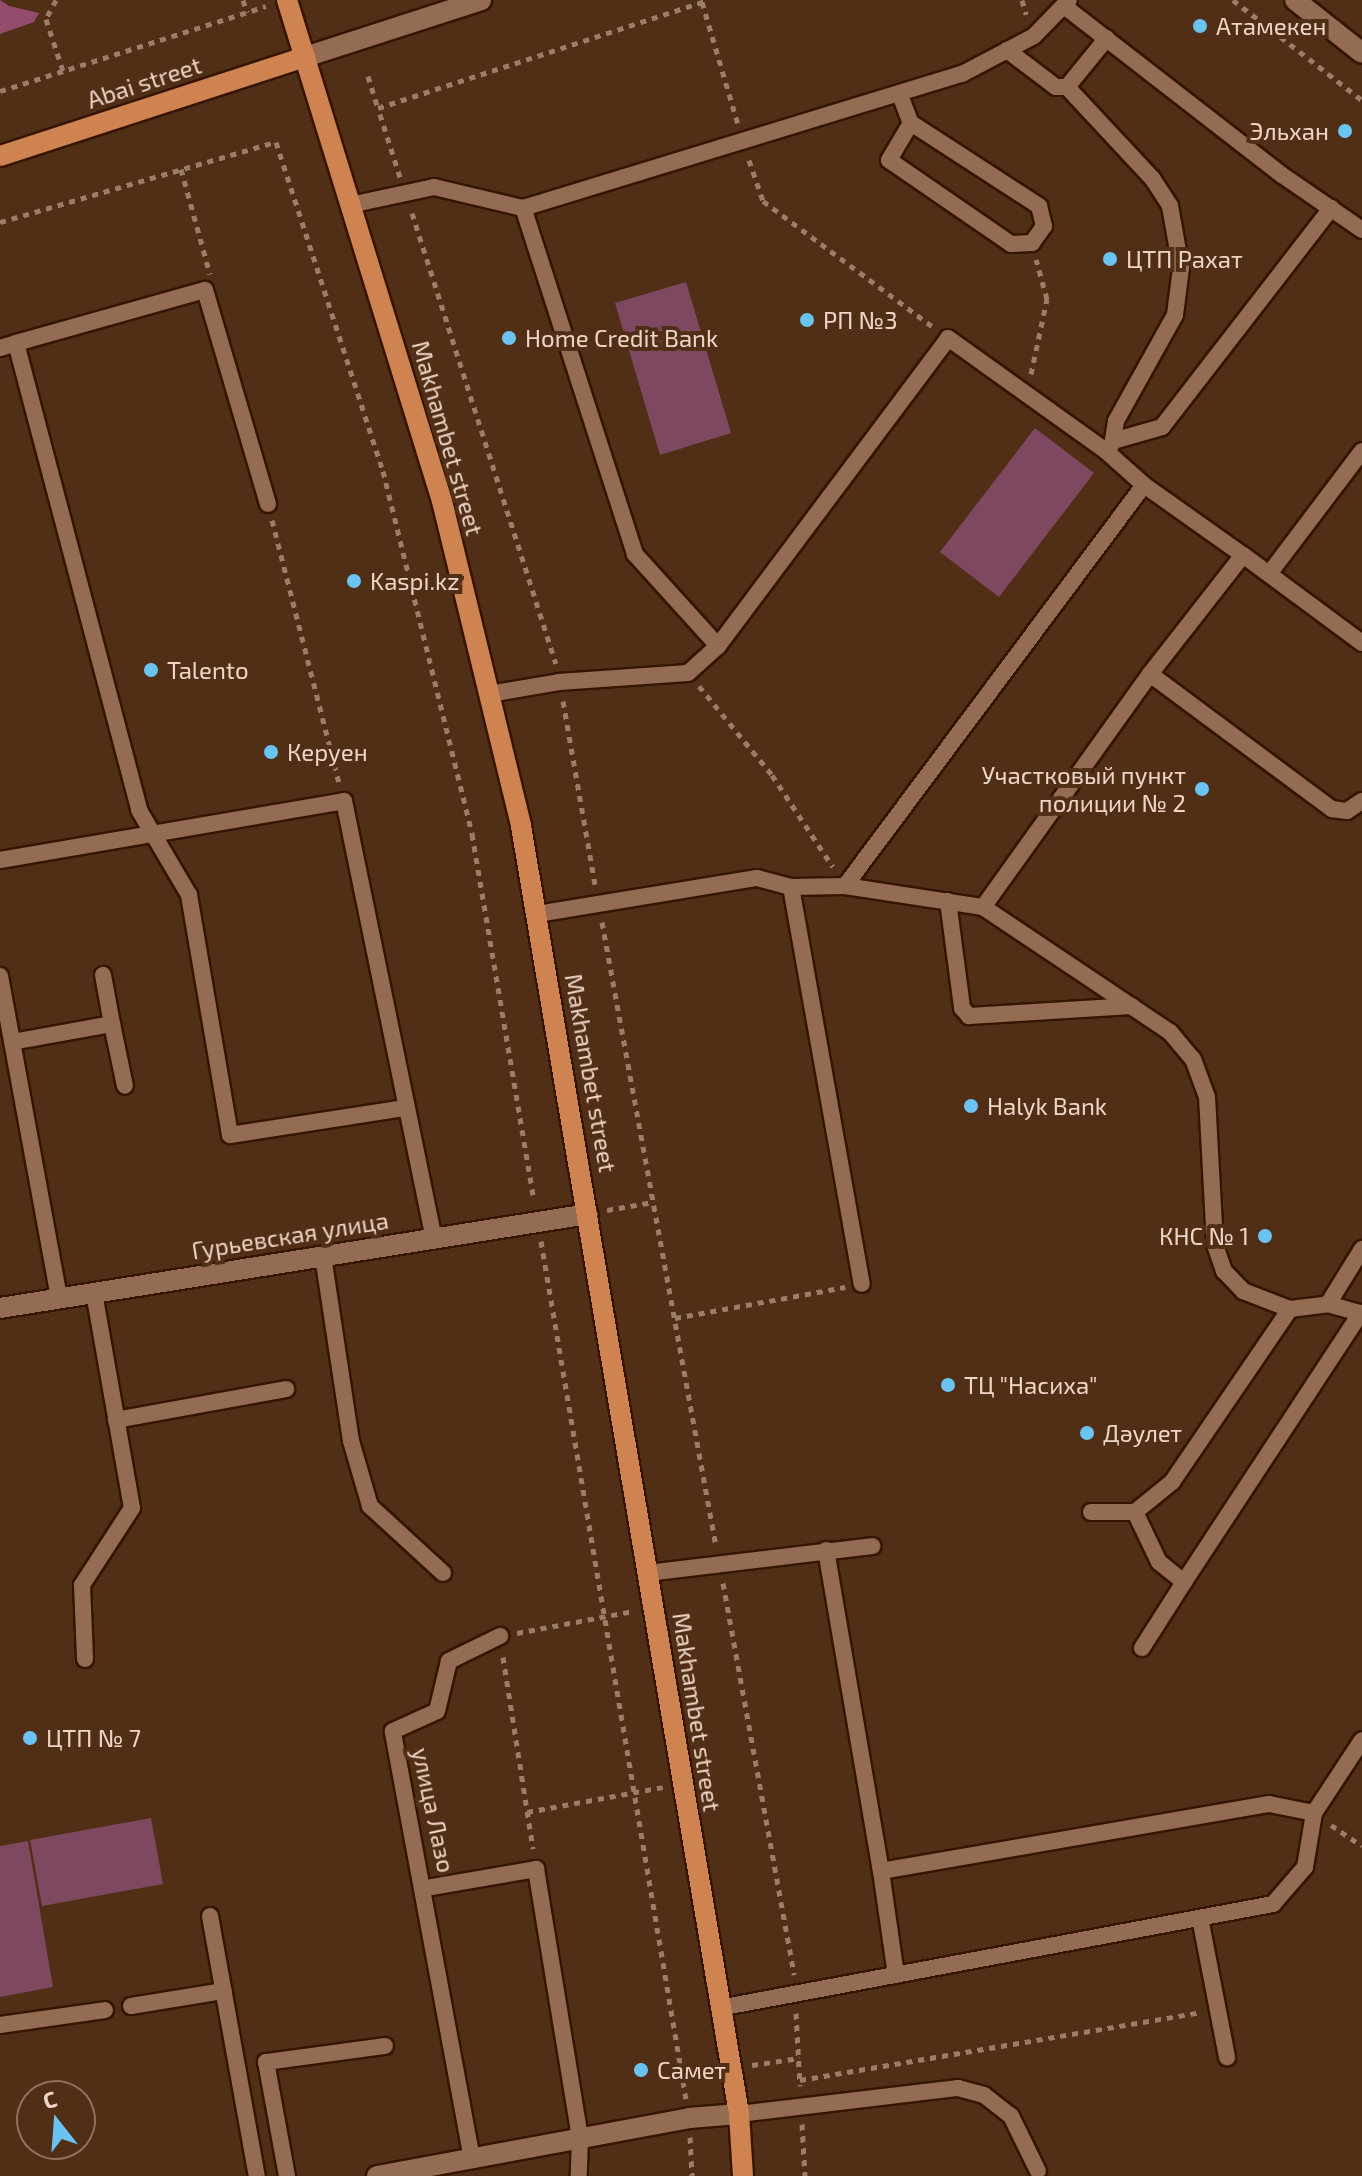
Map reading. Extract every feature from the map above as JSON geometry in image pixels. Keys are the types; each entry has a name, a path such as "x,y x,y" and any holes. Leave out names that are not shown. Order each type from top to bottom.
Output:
{"main road":[{"name":"Makhambet street","path":"280,2 305,57 442,501 489,694 537,914 739,2114 743,2176"},
{"name":"Abai street","path":"0,156 305,57"}],"street":[{"path":"305,57 481,0"},
{"path":"1295,0 1362,53"},
{"name":"Гурьевская улица","path":"0,1308 588,1214"},
{"path":"377,2176 689,2118 739,2114"}],"lane":[{"path":"350,205 434,187 465,190 523,208 742,138 900,95 962,74 1034,36 1066,3 1107,38 1362,230"},
{"path":"1067,87 1107,38"},
{"path":"1007,50 1056,87 1067,87 1152,178 1170,206 1181,268 1175,315 1116,421 1110,447"},
{"path":"900,95 911,123 1039,206 1044,226 1032,243 1011,244 889,160 911,123"},
{"path":"523,208 635,554 718,646"},
{"path":"1110,447 1162,427 1331,208"},
{"path":"268,504 205,290 8,345 139,810 189,895 230,1135 404,1108"},
{"path":"489,694 559,682 688,673 718,646 948,338 1026,395 1110,447 1144,485 1362,643"},
{"path":"1269,574 1362,451"},
{"path":"845,886 1144,485"},
{"path":"983,907 1150,674 1243,555"},
{"path":"1150,674 1332,809 1347,811 1362,801"},
{"path":"0,860 155,837 344,801 404,1108 434,1239"},
{"path":"537,914 599,907 757,878 791,887 845,886 983,907 1170,1032 1193,1059 1207,1097 1215,1245 1224,1271 1243,1291 1290,1309 1328,1304 1362,1314 1142,1648"},
{"path":"791,887 862,1284"},
{"path":"948,901 962,1008 969,1016 1132,1006"},
{"path":"103,975 125,1086"},
{"path":"0,976 59,1298"},
{"path":"12,1042 112,1024"},
{"path":"1328,1304 1362,1249"},
{"path":"323,1256 351,1441 370,1506 443,1573"},
{"path":"85,1659 82,1585 132,1508 94,1293"},
{"path":"1091,1512 1135,1512 1172,1482 1290,1309"},
{"path":"116,1420 286,1389"},
{"path":"1135,1512 1159,1562 1184,1582"},
{"path":"647,1573 719,1561 872,1546"},
{"path":"826,1550 896,1975"},
{"name":"улица Лазо","path":"472,2159 426,1888 393,1731 437,1711 449,1661 500,1636"},
{"path":"719,2008 1273,1904 1305,1867 1314,1813 1362,1740"},
{"path":"881,1871 1269,1804 1314,1813"},
{"path":"426,1888 536,1869 580,2138 579,2176"},
{"path":"210,1916 257,2176"},
{"path":"1200,1918 1227,2057"},
{"path":"131,2006 224,1991"},
{"path":"0,2025 105,2010"},
{"path":"287,2176 266,2062 385,2046"},
{"path":"739,2114 958,2088 984,2095 1011,2116 1038,2171"}],"path":[{"path":"56,0 46,19 63,71"},
{"path":"243,0 247,12"},
{"path":"1233,0 1362,100"},
{"path":"378,108 705,1 742,138 763,201 948,338"},
{"path":"0,91 280,2"},
{"path":"368,76 551,636 795,1994 805,2176"},
{"path":"0,222 276,142 383,471 472,834 689,2118 692,2176"},
{"path":"181,169 211,270 205,290"},
{"path":"1026,395 1047,299 1032,243"},
{"path":"268,504 344,801"},
{"path":"688,673 772,775 845,886"},
{"path":"588,1214 653,1202"},
{"path":"675,1318 862,1284"},
{"path":"536,1869 500,1636 653,1607"},
{"path":"527,1812 682,1783"},
{"path":"1314,1813 1362,1846"},
{"path":"800,2080 1218,2010"},
{"path":"731,2068 799,2058"}],"shaded area":[{"path":"0,0 9,6 39,13 34,22 0,34"},
{"path":"686,282 731,433 660,455 615,303"},
{"path":"1035,428 1094,473 999,597 940,552"},
{"path":"151,1818 163,1884 42,1906 30,1840"},
{"path":"28,1841 53,1987 0,1997 0,1846"}],"place":[{"name":"Атамекен","path":"1200,26"},
{"name":"Эльхан","path":"1345,131"},
{"name":"ЦТП Рахат","path":"1110,259"},
{"name":"РП №3","path":"807,320"},
{"name":"Home Credit Bank","path":"509,338"},
{"name":"Kaspi.kz","path":"354,581"},
{"name":"Talento","path":"151,670"},
{"name":"Керуен","path":"271,752"},
{"name":"Участковый пункт полиции № 2","path":"1202,789"},
{"name":"Halyk Bank","path":"971,1106"},
{"name":"КНС № 1","path":"1265,1236"},
{"name":"ТЦ \"Насиха\"","path":"948,1385"},
{"name":"Дәулет","path":"1087,1433"},
{"name":"ЦТП № 7","path":"30,1738"},
{"name":"Самет","path":"641,2070"}]}
